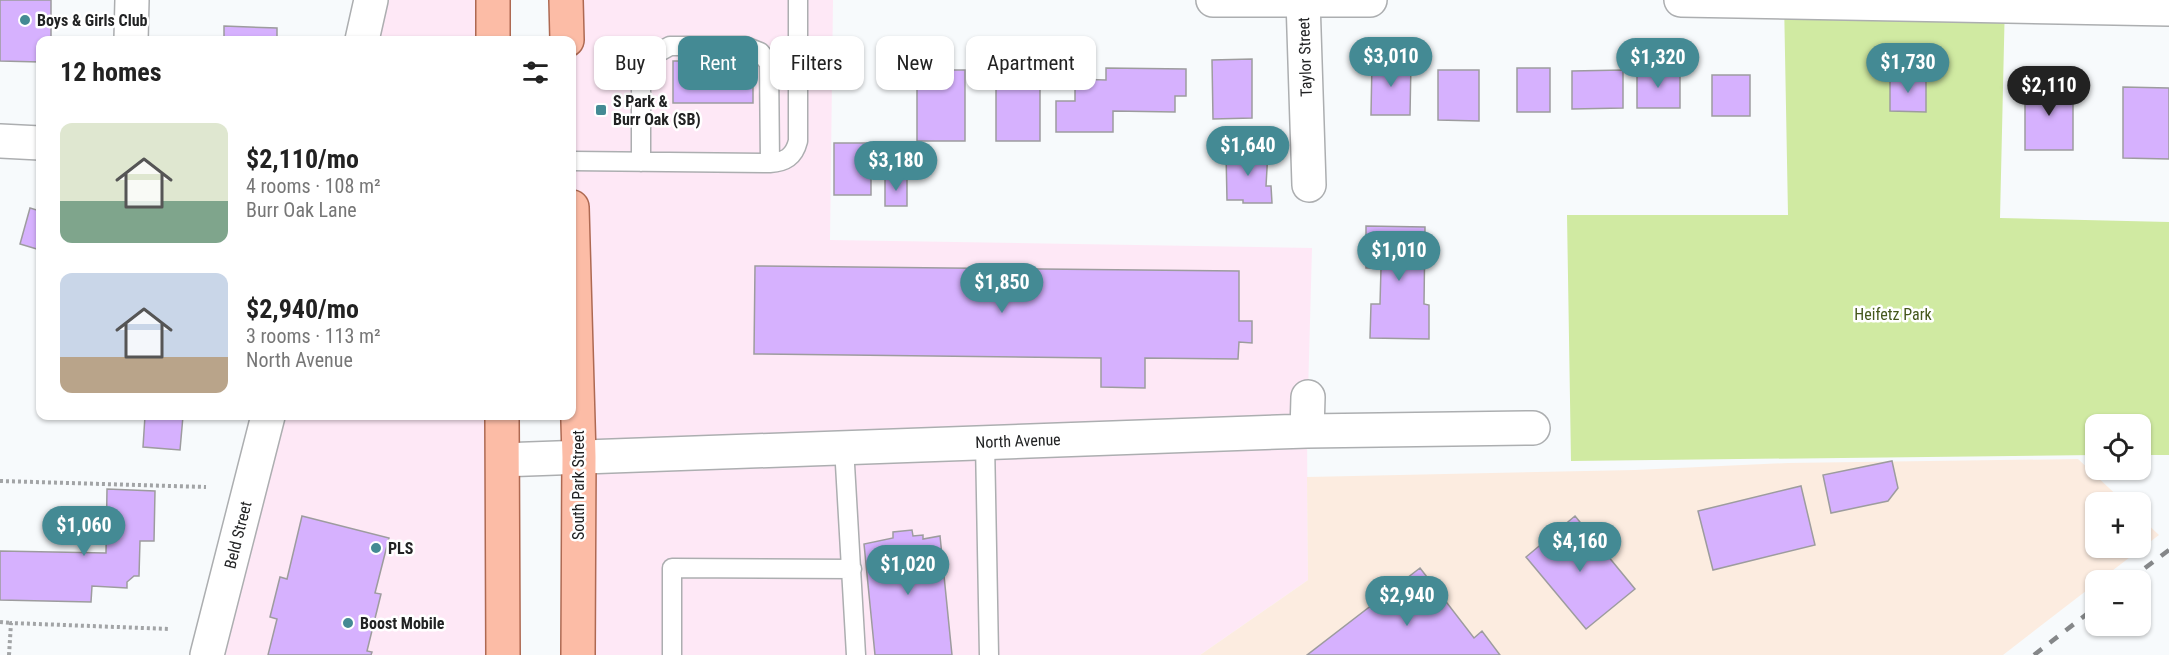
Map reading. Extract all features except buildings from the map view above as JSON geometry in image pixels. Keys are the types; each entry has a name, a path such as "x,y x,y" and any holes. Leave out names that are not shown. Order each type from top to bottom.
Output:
{"main road":[{"path":"493,0 493,36"},
{"path":"566,0 567,36"},
{"name":"South Park Street","path":"576,350 579,457 578,655"},
{"path":"502,420 503,655"}],"street":[{"path":"131,36 132,0"},
{"path":"363,36 371,0"},
{"path":"1214,0 1370,0"},
{"name":"Taylor Street","path":"1303,0 1309,185"},
{"path":"1681,0 2169,9"},
{"path":"0,141 36,143"},
{"path":"1307,430 1308,396"},
{"name":"Beld Street","path":"207,655 267,420"},
{"name":"North Avenue","path":"503,460 1307,430 1533,428"}],"lane":[{"path":"576,161 770,163 784,161 790,157 798,141 798,0"},
{"path":"641,162 641,77 650,57 670,46 745,46 760,52 769,63 770,163"},
{"path":"985,442 989,655"},
{"path":"844,447 856,655"},
{"path":"672,655 672,568 852,569"}],"path":[{"path":"0,482 206,487"},
{"path":"0,622 170,629"},
{"path":"9,655 11,623"}],"shaded area":[{"path":"371,0 493,0 493,36 363,36"},
{"path":"566,0 833,0 833,36 770,36 770,90 832,90 830,240 1312,248 1307,431 1308,580 1200,655 578,655 576,36 571,36"},
{"path":"267,420 502,420 503,655 207,655"},
{"path":"2078,459 2085,466 2085,480 2100,480 2113,492 2085,492 2085,558 2129,558 2113,570 2085,570 2085,592 2003,655 1200,655 1308,580 1307,477 1635,470 1788,463"},
{"path":"2151,527 2159,535 2151,541"}],"green space":[{"name":"Heifetz Park","path":"1784,0 2005,0 2000,218 2169,222 2169,455 2151,455 2151,414 2085,414 2085,455 1571,461 1567,215 1788,215"}],"railway":[{"path":"2142,570 2169,550"},
{"path":"2034,655 2085,616"}],"place":[{"name":"Boys & Girls Club","path":"25,20"},
{"name":"S Park & Burr Oak (SB)","path":"601,110"},
{"name":"PLS","path":"376,548"},
{"name":"Boost Mobile","path":"348,623"}]}
